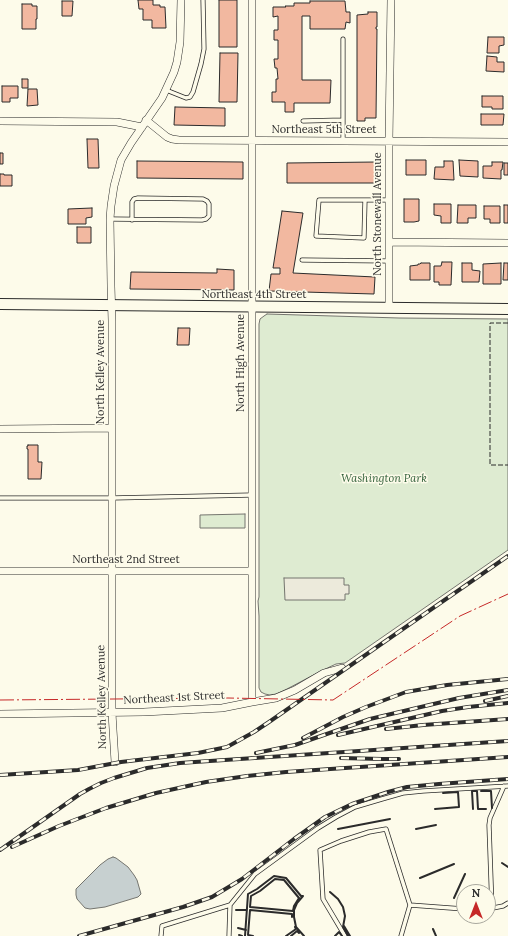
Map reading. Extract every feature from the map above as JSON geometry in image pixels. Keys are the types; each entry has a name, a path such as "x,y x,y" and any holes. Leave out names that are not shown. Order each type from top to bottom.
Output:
{"main road":[{"name":"Northeast 4th Street","path":"0,304 508,309"}],"street":[{"name":"North Kelley Avenue","path":"115,762 112,713 110,220 114,186 125,153 146,120 155,109 174,72 179,50 181,0"},
{"name":"North High Avenue","path":"252,0 252,702"},
{"name":"North Stonewall Avenue","path":"389,308 391,0"},
{"name":"Northeast 5th Street","path":"146,120 167,137 172,139 508,142"},
{"path":"0,122 117,122 142,127"},
{"path":"389,242 508,243"},
{"path":"0,428 112,428"},
{"name":"Northeast 2nd Street","path":"0,571 252,571"},
{"name":"Northeast 1st Street","path":"0,714 144,712 231,706 270,700 282,696 324,673 342,668"}],"lane":[{"path":"166,90 186,98 190,97 193,92 204,49 203,0"},
{"path":"343,40 343,141"},
{"path":"303,121 343,120"},
{"path":"110,220 132,220 202,220 206,219 208,216 208,204 203,198 138,198 134,199 132,202 132,220"},
{"path":"365,200 364,238 316,236 319,200 365,200 390,200"},
{"path":"302,260 389,261"},
{"path":"0,498 112,498 252,495"},
{"path":"161,936 162,926 230,905 255,874 318,828 356,807 404,793 506,786"},
{"path":"490,884 490,818 506,786"},
{"path":"345,936 323,899 320,850 341,841 369,832 386,829 410,905 401,936"},
{"path":"496,907 508,903"},
{"path":"229,936 230,905"},
{"path":"410,905 456,908"}],"green space":[{"name":"Washington Park","path":"267,314 399,318 508,319 508,550 345,663 336,664 287,689 270,695 261,692 259,688 258,601 259,324 260,319"},
{"path":"245,514 245,528 200,528 200,515"}],"shaded area":[{"path":"284,578 344,578 344,585 349,585 349,594 345,594 345,600 285,600"},
{"path":"113,857 128,867 137,880 141,894 138,897 105,907 90,909 85,908 77,899 76,889 100,865"}],"building":[{"path":"138,0 153,0 153,5 165,7 166,28 152,28 152,20 143,20 143,9 139,9"},
{"path":"219,0 237,0 237,47 219,47"},
{"path":"62,1 73,1 72,16 62,16"},
{"path":"310,1 345,1 346,12 350,12 350,23 346,22 345,29 310,29 310,16 302,16 302,80 331,80 330,103 294,103 294,112 285,112 285,102 272,102 272,92 276,92 276,79 278,79 274,59 278,59 278,40 274,40 274,30 278,30 278,16 273,17 273,7 294,6 294,3 310,3"},
{"path":"22,4 32,4 32,6 37,6 36,29 22,29"},
{"path":"368,12 377,12 376,118 365,118 365,121 357,121 357,15 368,14"},
{"path":"488,37 504,37 504,45 499,46 499,53 487,53"},
{"path":"220,53 238,53 237,102 219,102"},
{"path":"487,56 497,57 497,62 504,62 504,72 486,71"},
{"path":"22,79 28,79 28,88 22,88"},
{"path":"2,86 18,86 18,98 10,98 10,102 2,102"},
{"path":"28,89 37,89 38,105 27,106"},
{"path":"482,96 503,96 503,109 482,107"},
{"path":"175,107 225,108 225,126 174,125"},
{"path":"481,114 504,114 503,125 481,125"},
{"path":"87,139 98,139 99,168 88,168"},
{"path":"0,153 3,153 3,164 0,164"},
{"path":"406,160 426,160 426,175 406,175"},
{"path":"459,160 478,161 478,177 460,176"},
{"path":"137,161 243,162 243,179 137,178"},
{"path":"444,161 453,161 454,180 434,179 435,167 444,167"},
{"path":"377,162 377,183 287,183 287,163"},
{"path":"492,162 503,162 501,179 483,178 483,166 492,166"},
{"path":"504,163 508,163 508,175 504,175"},
{"path":"0,174 12,175 12,186 0,186"},
{"path":"404,199 419,199 419,221 404,222"},
{"path":"434,204 451,204 451,223 441,223 441,216 434,215"},
{"path":"458,205 476,205 476,218 468,218 468,223 457,223"},
{"path":"504,205 508,205 508,223 504,223"},
{"path":"484,206 500,206 500,223 490,223 490,219 484,219"},
{"path":"92,208 92,217 86,218 86,224 68,224 68,209"},
{"path":"282,211 303,213 293,273 375,277 374,294 269,291 271,274 280,274 280,268 273,268"},
{"path":"77,227 91,227 91,243 77,243"},
{"path":"442,262 452,262 451,285 439,285 439,282 434,282 434,266 441,266"},
{"path":"421,263 430,263 430,280 410,280 410,266"},
{"path":"462,263 472,263 472,270 480,271 479,282 462,282"},
{"path":"501,263 501,284 483,284 483,264"},
{"path":"504,263 508,263 508,280 503,280"},
{"path":"217,269 234,270 234,290 130,289 131,272 217,273"},
{"path":"178,328 190,328 189,345 177,345"},
{"path":"28,445 38,445 38,462 42,462 41,479 28,479"}],"railway":[{"path":"0,775 78,770 121,762 198,753 227,747 269,722 508,556"},
{"path":"303,738 343,717 406,692 447,685 508,679"},
{"path":"256,753 295,745 370,719 459,698 508,690"},
{"path":"485,701 508,696"},
{"path":"338,735 442,711 508,703"},
{"path":"386,729 508,719"},
{"path":"0,850 80,794 101,783 147,768 180,763 508,741"},
{"path":"12,847 59,826 106,808 156,793 206,782 286,772 508,757"},
{"path":"341,758 399,759"},
{"path":"79,936 183,907 212,897 242,879 325,817 352,804 407,787 508,779"}],"fence":[{"path":"508,323 490,323 490,465 508,465"}],"wall":[{"path":"473,809 472,791 477,791 478,809 486,809"},
{"path":"481,791 491,791 492,808"},
{"path":"435,809 459,807 458,792 443,793"},
{"path":"338,829 390,819"},
{"path":"416,829 436,825"},
{"path":"502,863 508,867"},
{"path":"420,878 454,864"},
{"path":"454,898 465,874"},
{"path":"245,936 248,894 274,876 286,878 301,896 303,896 297,903 294,910 294,917 296,927 304,936"},
{"path":"275,879 284,880 299,898 293,911 250,907 251,896 275,879"},
{"path":"330,892 338,899 343,907 345,916 343,927"},
{"path":"236,910 247,910"},
{"path":"253,936 248,935 250,910 292,914 292,917"},
{"path":"348,936 343,927 344,926 350,936"},
{"path":"286,936 296,929 295,927"},
{"path":"238,928 246,930"},
{"path":"433,929 436,936"},
{"path":"291,936 297,931 299,933"},
{"path":"335,936 339,932 342,936"}],"power":[{"path":"0,700 228,698 333,700 460,616 508,594"}]}
